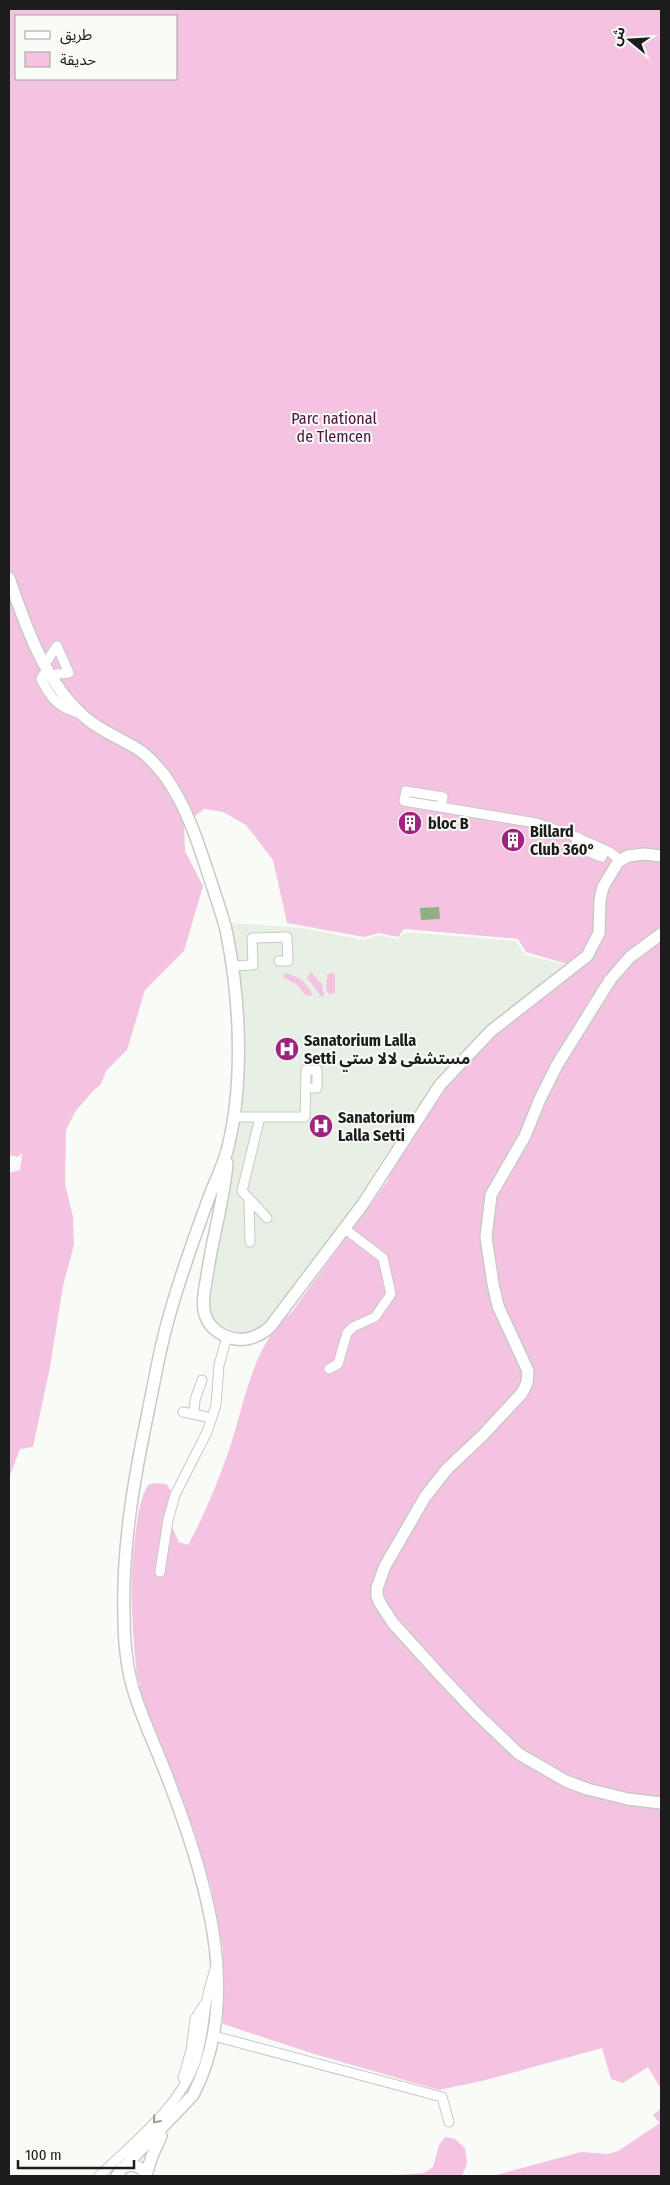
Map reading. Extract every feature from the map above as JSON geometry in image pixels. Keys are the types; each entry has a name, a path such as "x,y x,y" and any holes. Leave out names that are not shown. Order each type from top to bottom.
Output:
{"main road":[{"path":"9,578 27,628 46,670 65,698 100,729 135,747 146,756 164,776 176,794 186,812 204,859 227,934 232,966 238,1047 233,1117 224,1186 204,1300 207,1319 212,1327 227,1337 235,1339 258,1336 270,1327 345,1229 440,1085 491,1031 587,956 599,932 600,900 604,887 614,867 620,860 644,854 661,856"},
{"path":"661,934 630,956 610,980 557,1065 540,1099 525,1136 491,1195 486,1237 492,1284 498,1306 528,1371 529,1378 526,1388 429,1490 385,1566 377,1588 380,1603 393,1623 477,1714 519,1754 566,1781 587,1789 621,1797 661,1803"},
{"path":"118,2173 188,2102 196,2089 214,2036 218,2000 211,1922 192,1846 134,1694 125,1637 124,1605 128,1530 136,1471 165,1328 195,1235 228,1148"},
{"path":"147,2176 159,2139 176,2114"},
{"path":"118,2173 132,2164 139,2166 147,2176"}],"street":[{"path":"441,807 536,823 578,837 605,850 620,860"},
{"path":"232,966 253,965 252,938 287,938 288,961 279,961"},
{"path":"233,1117 305,1117 306,1088"},
{"path":"260,1117 242,1191 267,1218"},
{"path":"250,1200 250,1242"},
{"path":"329,1369 338,1364 347,1333 353,1327 375,1317 391,1294 383,1258 345,1229"},
{"path":"160,1572 168,1520 175,1495 212,1418 216,1405 220,1365 227,1337"},
{"path":"194,1414 195,1400 202,1380"},
{"path":"183,1412 212,1418"},
{"path":"99,2176 132,2146 174,2099 186,2071 195,2019 206,2000 216,1964"},
{"path":"214,2036 442,2097 449,2122"}],"shaded area":[{"path":"439,907 440,919 421,920 420,908"},
{"name":"Sanatorium Lalla Setti","path":"231,923 303,928 364,940 379,935 398,939 406,932 516,941 525,955 567,965 486,1030 438,1080 381,1162 341,1227 266,1325 248,1333 237,1333 216,1322 211,1314 208,1303 210,1280 227,1188 236,1123 237,971"}],"green space":[{"name":"Parc national de Tlemcen","path":"9,9 661,9 661,2089 648,2067 623,2083 611,2079 602,2048 486,2080 439,2090 314,2054 223,2024 223,1949 212,1890 194,1830 174,1787 138,1689 140,1685 137,1676 134,1639 132,1567 140,1507 148,1485 154,1483 166,1484 171,1491 165,1512 179,1542 188,1545 205,1511 220,1474 235,1432 251,1377 267,1342 278,1326 291,1313 386,1183 406,1144 447,1087 489,1040 577,967 526,952 518,939 404,929 398,937 379,933 364,937 287,923 273,860 246,825 223,812 204,809 184,825 185,851 203,886 184,951 145,990 127,1050 106,1071 101,1084 75,1112 66,1130 65,1184 73,1217 74,1245 63,1286 50,1367 33,1447 20,1449 9,1478 9,1173 20,1170 22,1153 18,1157 9,1155"},
{"path":"311,972 322,984 324,997 321,996 307,978"},
{"path":"332,972 335,975 335,993 329,994 326,990 327,975"},
{"path":"285,973 301,980 312,994 310,996 305,995 297,985 283,977"},
{"path":"661,2108 661,2176 492,2176 581,2152 608,2154 618,2151 660,2123 653,2115"},
{"path":"445,2137 455,2139 465,2148 467,2163 462,2176 383,2176 424,2173 433,2167 439,2145"}],"place":[{"name":"bloc B","path":"410,823"},
{"name":"Billard Club 360°","path":"513,840"},
{"name":"Sanatorium Lalla Setti مستشفى لالا ستي","path":"287,1049"},
{"name":"Sanatorium Lalla Setti","path":"321,1126"}]}
